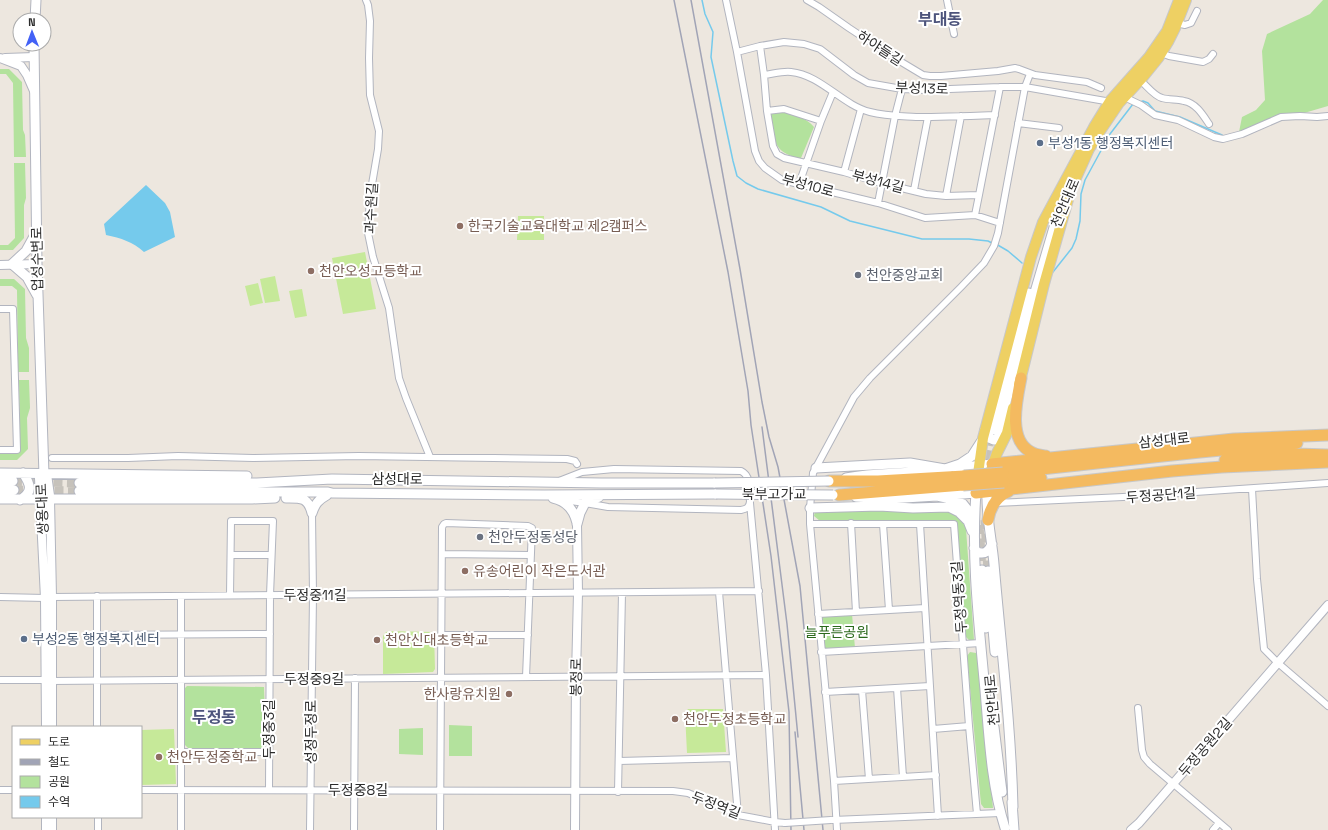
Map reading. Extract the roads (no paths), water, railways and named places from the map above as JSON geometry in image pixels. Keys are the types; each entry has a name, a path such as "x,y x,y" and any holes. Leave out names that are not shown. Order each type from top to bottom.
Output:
{"highway":[{"path":"1021,378 1015,420 1017,436 1020,443 1031,452 1056,458"},
{"path":"992,464 1234,439 1328,435"},
{"name":"삼성대로","path":"1007,481 1200,452 1310,442 1328,442"},
{"name":"삼성대로","path":"1007,481 1256,456 1296,454 1328,455"},
{"path":"830,481 1007,481 1222,467 1328,462"},
{"path":"836,495 963,481"},
{"path":"976,493 987,492 1007,481"},
{"path":"988,520 989,513 994,503 1003,494 1007,481"}],"main road":[{"path":"35,12 36,0"},
{"name":"천안대로","path":"945,469 960,464 972,456 993,433 1055,224 1089,148 1167,31 1179,0"},
{"name":"천안대로","path":"993,433 1031,257 1043,222 1094,127 1140,80 1161,53 1177,23 1186,0"},
{"name":"업성수변로","path":"34,52 36,232 44,475"},
{"path":"992,544 990,550 984,553 977,552 974,544 974,518 979,466 993,433 1021,378 1044,284 1071,189"},
{"path":"36,232 26,251 12,264 27,277 38,297"},
{"path":"993,433 992,464 987,492 988,520 994,562 1012,759 1013,807"},
{"path":"814,470 910,463 945,469 992,464"},
{"name":"북부고가교","path":"715,483 830,481 866,475 945,469"},
{"path":"0,473 44,475 310,477 332,479"},
{"path":"20,500 25,497 30,489 28,480 23,473"},
{"name":"쌍용대로","path":"44,475 47,478 46,499"},
{"name":"삼성대로","path":"715,483 332,479 79,487 328,492 330,494 716,494"},
{"path":"0,482 13,486 0,490"},
{"name":"북부고가교","path":"716,494 836,495 888,499 976,493"},
{"path":"0,499 252,499 330,494"},
{"path":"312,513 317,502 330,494"},
{"path":"544,495 561,500 568,504 577,524"},
{"path":"577,524 585,503 608,495"},
{"path":"936,496 951,499 963,504 974,518"},
{"path":"278,498 303,499 310,505 312,513"},
{"path":"810,508 879,506 913,508 948,507 964,516 971,529 981,568 981,643 990,748 1000,813 1005,829"},
{"path":"981,568 976,560 983,558 990,559 994,562"},
{"name":"천안대로","path":"981,568 1007,774 1013,807 1014,830"},
{"name":"천안대로","path":"981,568 992,702 1005,829"}],"street":[{"name":"과수원길","path":"366,0 370,21 370,95 379,131 378,149 370,196 368,233 373,257 389,308 399,378 430,457"},
{"name":"부성10로","path":"726,0 755,151 759,161 773,175 782,180 878,203 925,218 975,215 1000,222"},
{"name":"하야들길","path":"807,0 820,7 893,57 923,74 930,76 941,76 1015,68 1030,74 1087,82 1101,88"},
{"path":"947,0 954,34"},
{"path":"1177,23 1185,25 1191,23 1197,11"},
{"name":"부성13로","path":"737,52 784,42 804,44 820,49 854,75 868,83 902,89 925,90 1025,87 1121,99 1141,105 1155,115 1178,120 1214,137 1223,139 1242,134 1281,117 1328,116"},
{"name":"부성14길","path":"760,46 767,111 773,146 777,154 784,158 806,162 926,194 946,196 979,195"},
{"path":"1161,53 1169,56 1203,62 1209,60 1213,54"},
{"path":"0,58 34,57"},
{"path":"0,58 21,66 34,92"},
{"path":"764,75 792,72 816,81 861,109 895,116 928,117 995,114"},
{"path":"837,830 834,820 834,782 810,524 814,470 854,397 870,378 961,288 984,263 994,246 998,233 1025,87 1030,74"},
{"path":"1140,80 1154,94 1162,98 1185,101 1192,104 1198,109 1209,124"},
{"path":"975,215 1000,87"},
{"path":"878,203 895,116 902,89"},
{"path":"799,184 820,121 833,92"},
{"path":"767,111 784,109 820,121"},
{"path":"844,172 861,109"},
{"path":"946,196 961,116"},
{"path":"914,190 928,117"},
{"path":"1018,123 1058,128"},
{"path":"0,265 37,264"},
{"path":"0,309 13,309 17,450 0,450"},
{"path":"52,458 128,458 178,456 253,458 359,456 567,459 575,461 577,464"},
{"path":"556,481 582,472 614,469 746,473 748,477 766,675 775,830"},
{"name":"두정공단1길","path":"994,503 1123,497 1328,483"},
{"path":"1252,489 1257,579 1264,648 1278,663 1328,706"},
{"name":"쌍용대로","path":"46,499 49,597 46,726"},
{"path":"561,500 608,508 740,510 746,509 750,506 750,502"},
{"path":"740,510 747,512 752,518"},
{"name":"성정두정로","path":"310,830 313,595 312,513"},
{"name":"두정중3길","path":"230,595 231,521 273,521 270,595 269,790"},
{"path":"440,830 442,527 444,524 528,526 532,528 526,677"},
{"name":"봉정로","path":"575,830 578,593 577,524"},
{"name":"두정역동3길","path":"810,524 954,524 962,644 977,814"},
{"path":"851,524 856,612"},
{"path":"883,524 890,610"},
{"path":"920,524 938,816"},
{"path":"442,554 531,555"},
{"path":"231,555 272,555"},
{"name":"두정중11길","path":"0,597 759,591"},
{"path":"719,592 738,816"},
{"path":"618,792 622,593"},
{"path":"97,596 97,726"},
{"path":"181,596 181,830"},
{"name":"두정공원2길","path":"1131,830 1139,823 1328,605"},
{"path":"818,614 925,608"},
{"path":"97,635 270,634"},
{"path":"442,635 528,635"},
{"path":"821,652 981,643"},
{"name":"두정중9길","path":"0,680 48,681 766,675"},
{"path":"354,830 355,678"},
{"name":"쌍용대로","path":"48,681 52,726"},
{"path":"825,692 930,686"},
{"path":"897,688 903,777"},
{"path":"862,690 869,779"},
{"path":"1138,708 1142,750 1144,756 1150,764 1228,830"},
{"path":"933,729 969,726"},
{"path":"181,752 269,752"},
{"path":"619,761 733,758"},
{"path":"834,782 936,775"},
{"path":"0,790 12,790"},
{"name":"두정중8길","path":"142,790 575,791"},
{"name":"두정역길","path":"575,791 673,791 688,794 738,816 785,823 1000,813"},
{"path":"46,818 46,830"},
{"path":"52,818 52,830"},
{"path":"98,818 98,830"},
{"path":"1213,830 1219,823"}],"water":[{"path":"146,185 165,203 170,212 175,237 144,252 126,241 106,235 104,224"}],"waterway":[{"path":"702,0 705,14 713,32 711,57 737,176 746,183 758,189 821,207 850,221 922,239 969,239 988,241 992,243"},
{"path":"1140,102 1143,101 1148,103 1155,111 1180,117 1222,135"},
{"path":"1053,272 1072,248 1076,239 1080,221 1081,194 1085,180 1110,134 1133,104"},
{"path":"996,244 1008,251 1022,263"}],"tunnel":[{"path":"983,472 991,432"},
{"path":"13,481 79,483"},
{"path":"14,490 79,491"},
{"path":"985,520 988,571"},
{"path":"979,525 982,570"}],"railway":[{"path":"674,0 728,272 748,391 751,425 771,556 789,712 791,830"},
{"path":"691,0 740,269 762,402 769,437 778,467 800,586 823,830"},
{"path":"762,427 787,624 798,737"},
{"path":"795,732 804,830"}],"place":[{"name":"부성1동 행정복지센터","path":"1040,143"},
{"name":"한국기술교육대학교 제2캠퍼스","path":"460,226"},
{"name":"천안오성고등학교","path":"311,271"},
{"name":"천안중앙교회","path":"858,275"},
{"name":"천안두정동성당","path":"480,537"},
{"name":"유송어린이 작은도서관","path":"465,571"},
{"name":"부성2동 행정복지센터","path":"24,639"},
{"name":"천안신대초등학교","path":"377,640"},
{"name":"한사랑유치원","path":"509,694"},
{"name":"천안두정초등학교","path":"675,719"},
{"name":"천안두정중학교","path":"159,757"}],"district":[{"name":"부대동","path":"940,19"},
{"name":"두정동","path":"214,717"}],"park label":[{"name":"늘푸른공원","path":"837,632"}]}
